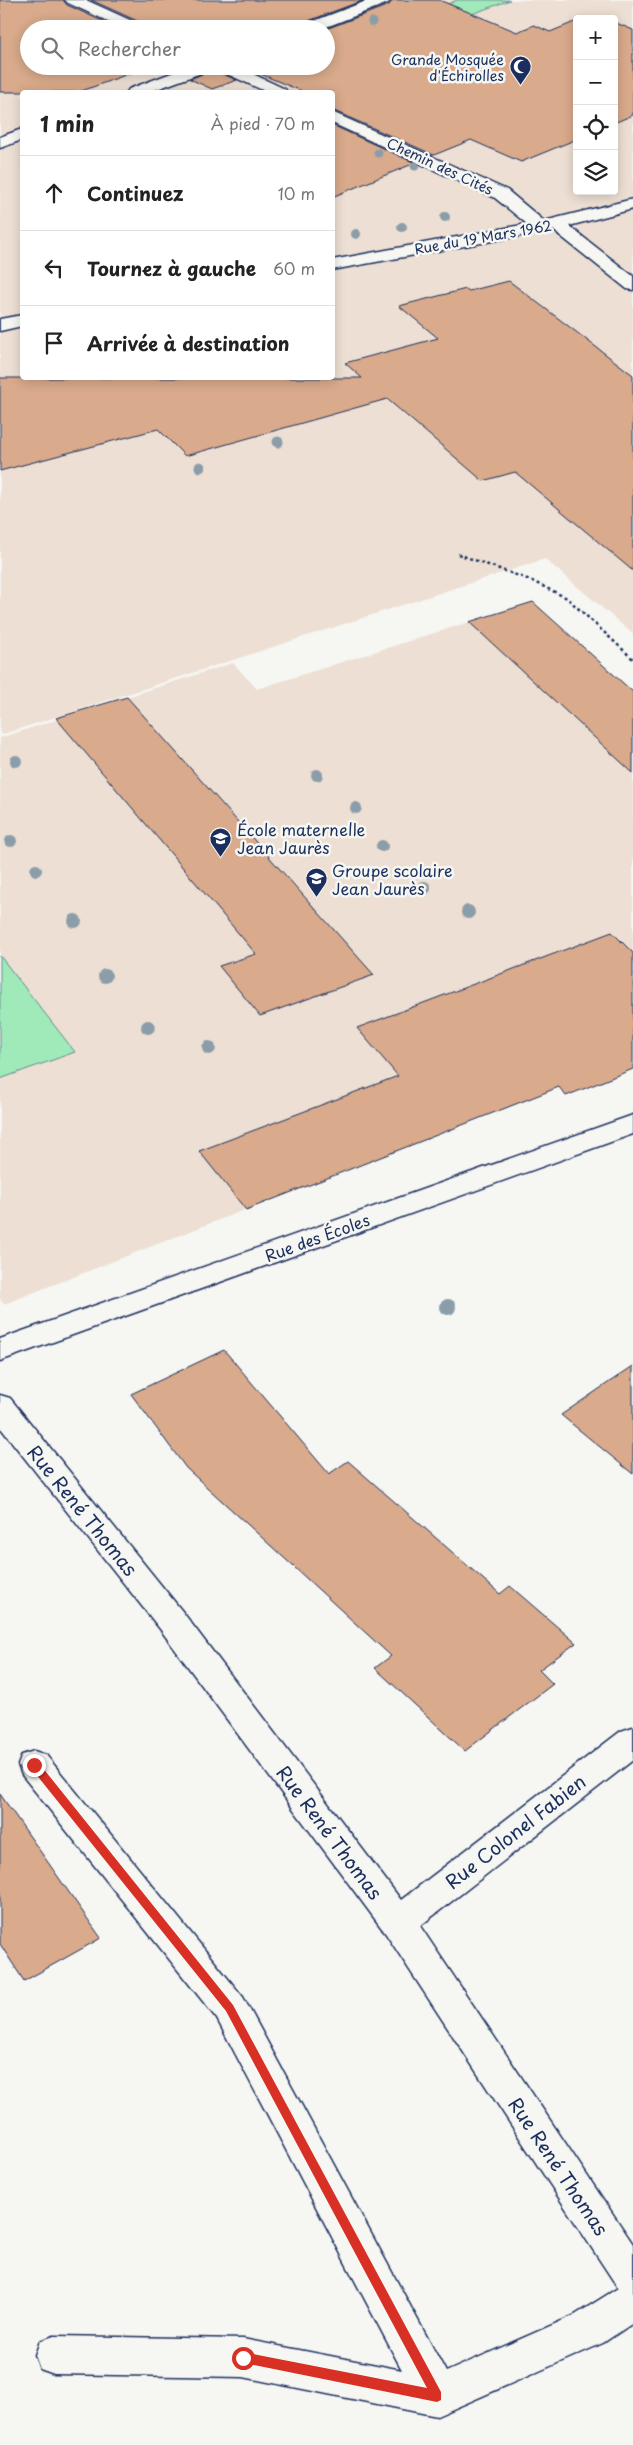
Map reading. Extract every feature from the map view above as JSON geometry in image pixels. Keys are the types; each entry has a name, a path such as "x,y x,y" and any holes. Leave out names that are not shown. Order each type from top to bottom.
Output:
{"street":[{"path":"73,0 118,20"},
{"path":"330,20 383,0"},
{"path":"140,90 181,75"},
{"path":"242,75 275,90"},
{"name":"Chemin des Cités","path":"335,118 501,194 549,225 633,285"},
{"path":"0,143 20,135"},
{"name":"Rue du 19 Mars 1962","path":"335,264 549,225 633,204"},
{"path":"0,325 20,321"},
{"name":"Rue des Écoles","path":"0,1350 633,1124"},
{"name":"Rue René Thomas","path":"0,1406 171,1620 398,1922 633,2277"},
{"name":"Rue Colonel Fabien","path":"398,1922 633,1741"},
{"path":"34,1765 230,2008 437,2396"},
{"path":"54,2355 243,2358 437,2396 588,2329 633,2301"}],"path":[{"path":"458,554 530,580 567,598 633,659"}],"shaded area":[{"path":"0,0 633,0 633,634 545,559 0,735"},
{"name":"Groupe scolaire Jean Jaurès","path":"533,602 633,692 633,1058 4,1304 0,1299 0,738 233,663 257,689"}],"green space":[{"path":"457,0 510,0 472,14 448,4"},
{"path":"0,956 75,1052 0,1079"}],"building":[{"path":"0,0 63,0 67,5 100,20 20,20 20,75 125,75 84,90 20,90 20,92 0,92"},
{"path":"91,0 364,0 311,20 135,20"},
{"path":"393,0 439,0 517,32 534,25 550,32 573,23 573,141 521,162 471,140 434,155 335,111 335,90 299,90 263,75 335,75 335,26 389,5"},
{"path":"618,24 633,30 633,115 618,121"},
{"path":"200,75 225,75 237,80 212,89 190,79"},
{"path":"335,126 415,163 335,196"},
{"path":"509,281 633,375 633,571 515,472 483,481 387,399 185,456 158,429 0,471 0,378 20,378 20,380 335,380 335,378 362,378 345,363 438,338 399,306 466,289 469,291"},
{"path":"533,602 633,692 633,773 469,622"},
{"path":"127,697 374,975 260,1016 219,966 256,954 56,718"},
{"path":"612,932 633,953 633,1069 566,1096 559,1087 246,1210 199,1151 398,1076 357,1028"},
{"path":"224,1350 329,1474 348,1461 500,1594 510,1586 576,1643 539,1670 553,1684 465,1751 375,1668 391,1656 186,1468 131,1394"},
{"path":"633,1366 633,1474 561,1415"},
{"path":"0,1794 101,1938 24,1981 0,1944"}],"place":[{"name":"Grande Mosquée d'Échirolles","path":"520,86"},
{"name":"École maternelle Jean Jaurès","path":"221,857"},
{"name":"Groupe scolaire Jean Jaurès","path":"316,898"}],"route":[{"path":"34,1765 230,2008 437,2396 243,2358"}]}
